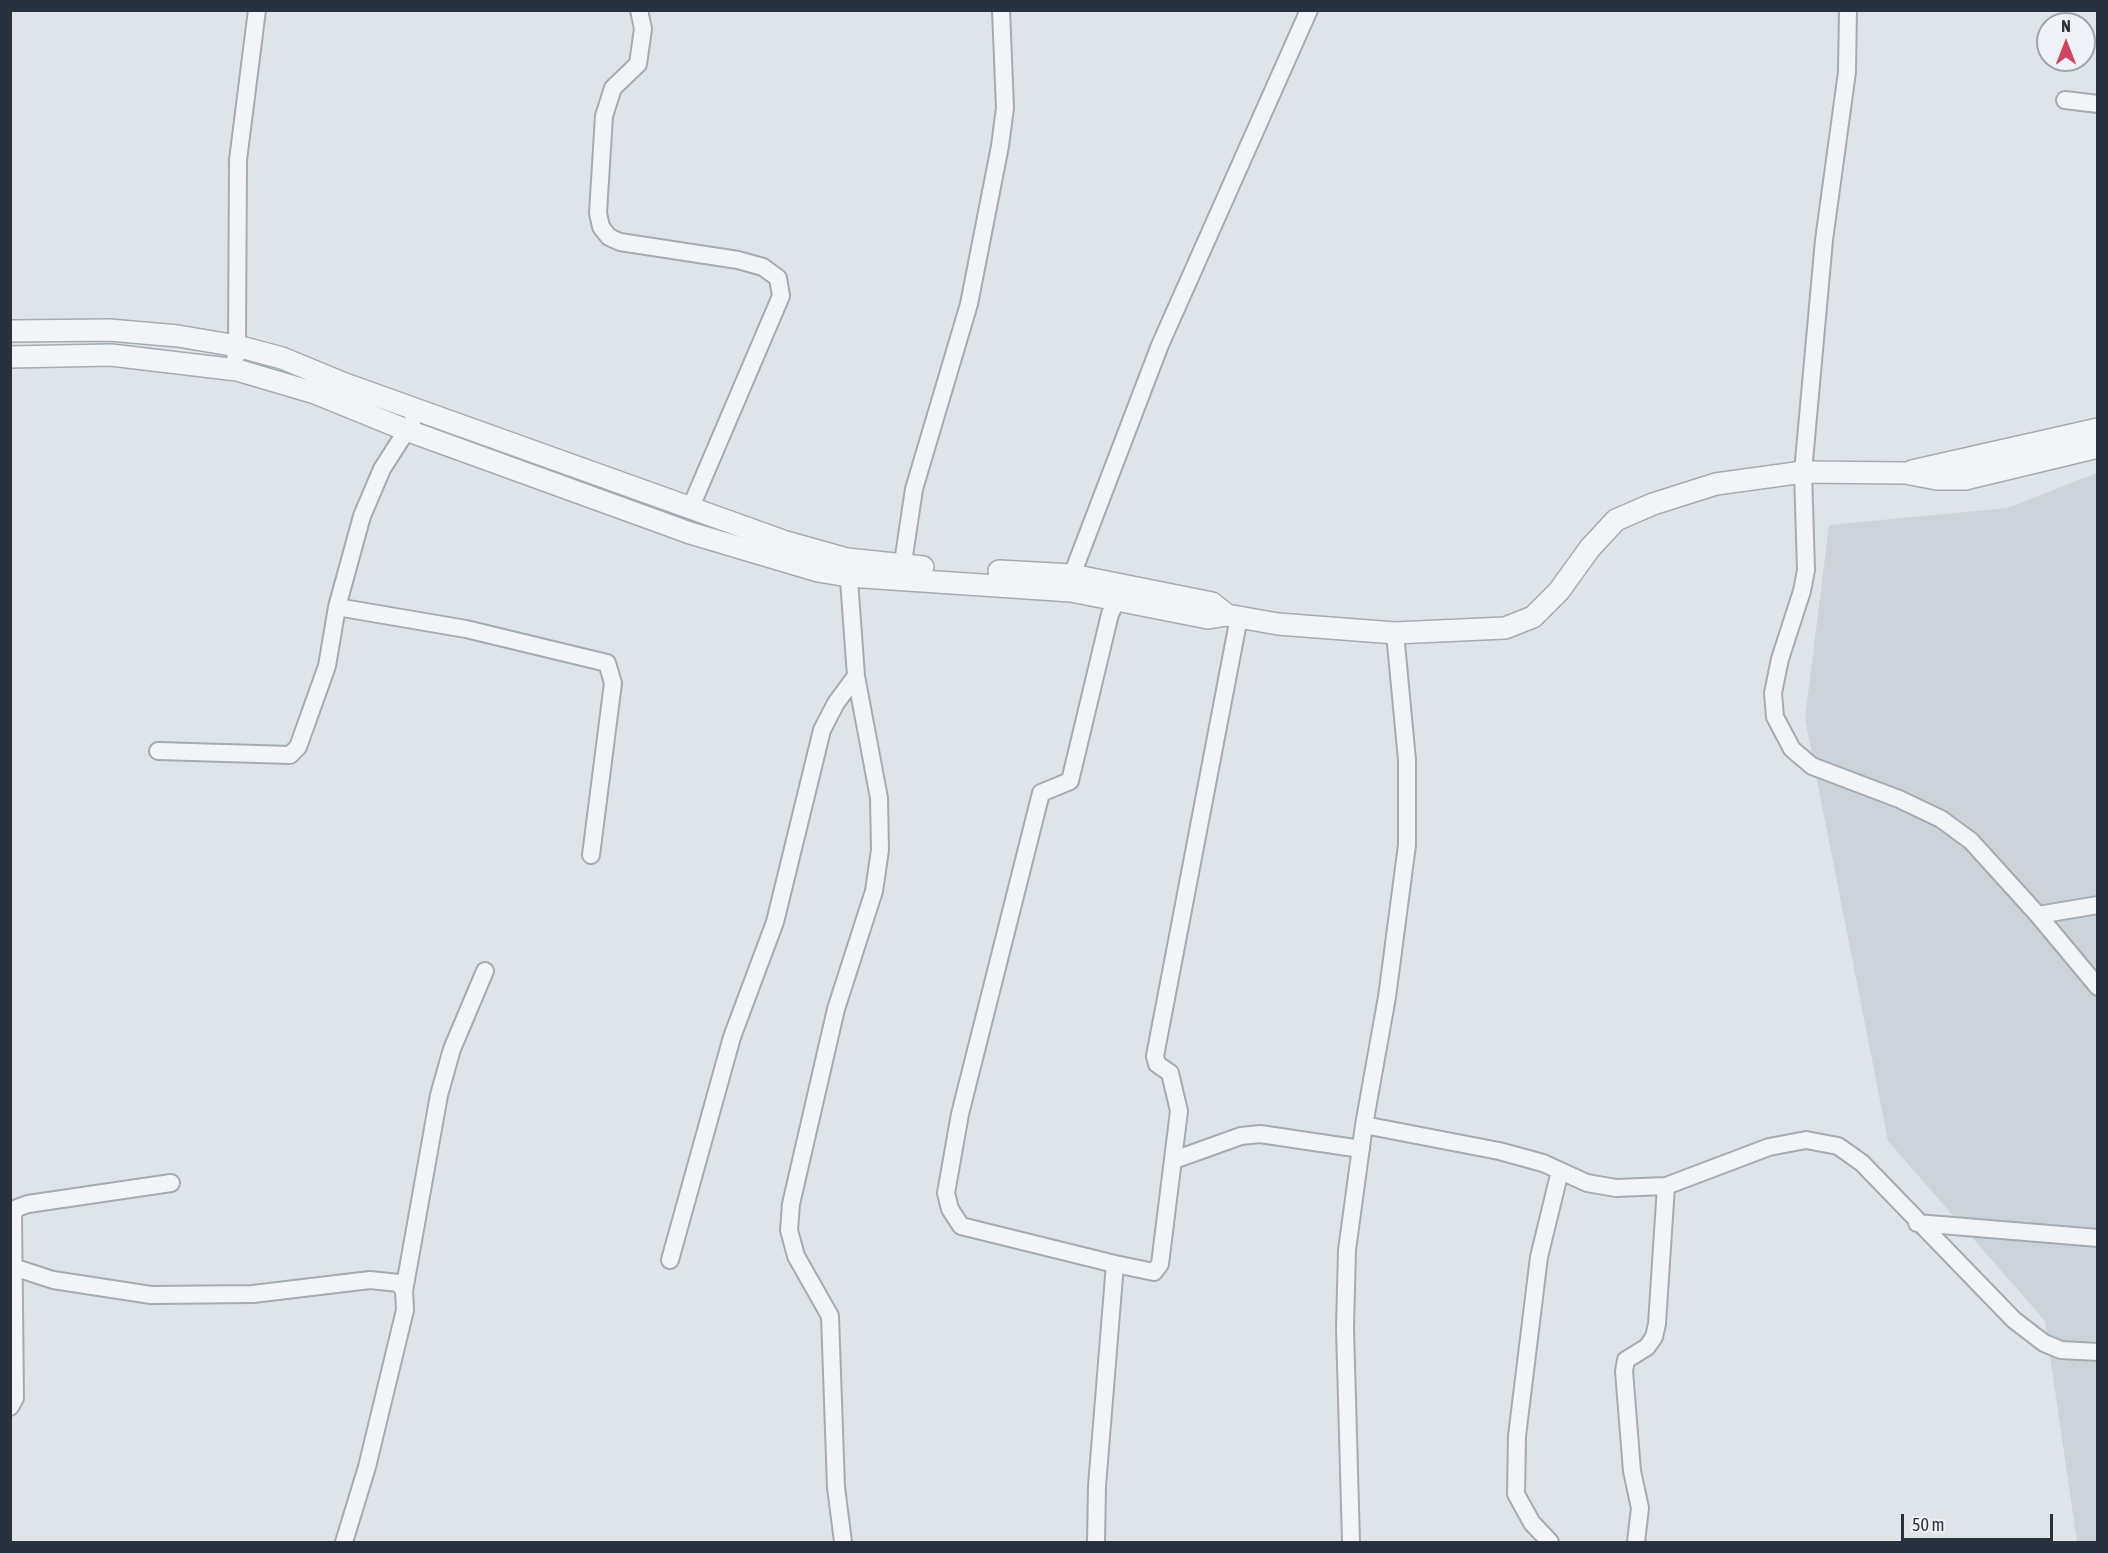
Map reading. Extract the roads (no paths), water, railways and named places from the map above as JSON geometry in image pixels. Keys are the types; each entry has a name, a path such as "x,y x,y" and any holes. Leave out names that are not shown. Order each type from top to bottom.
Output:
{"street":[{"path":"234,369 237,346 238,160 257,10"},
{"path":"639,10 643,28 638,64 613,88 604,116 598,213 601,227 609,237 621,242 738,260 763,267 778,278 781,296 690,508"},
{"path":"901,573 914,489 969,304 1000,146 1005,108 1001,10"},
{"path":"1072,575 1160,345 1309,10"},
{"path":"1848,10 1847,72 1824,240 1803,472 1806,570 1773,693 1775,717 1792,749 1812,766 1899,799 1941,819 1971,842 2038,915 2097,987"},
{"path":"2065,100 2097,104"},
{"path":"86,330 88,355"},
{"path":"10,331 109,330 178,336 237,346 282,358 783,541 848,568"},
{"path":"10,357 111,355 234,369 315,393 406,430 690,533 818,571 848,568 1071,591 1120,593"},
{"path":"158,752 290,755 301,740 327,666 337,607 369,497 382,469 420,410"},
{"path":"901,573 1072,575 1120,593 1208,618 1233,616 1278,624 1395,633 1505,628 1533,617 1559,591 1590,548 1616,520 1653,504 1716,484 1803,472 1905,473 1937,479 1965,479 2097,429"},
{"path":"2040,452 2097,447"},
{"path":"843,1542 836,1487 833,1336 830,1316 796,1256 789,1230 791,1204 836,1009 874,891 880,850 879,798 856,676 848,568"},
{"path":"1120,593 1110,614 1070,781 1041,793 960,1114 946,1193 950,1209 961,1226 1154,1272 1160,1264 1179,1125 1177,1094 1170,1073 1157,1065 1155,1056 1233,616"},
{"path":"337,607 466,629 607,663 613,682 591,855"},
{"path":"1351,1542 1345,1328 1346,1261 1364,1125 1387,997 1407,845 1407,760 1395,633"},
{"path":"670,1260 732,1037 775,922 822,730 836,703 856,676"},
{"path":"2038,915 2097,905"},
{"path":"344,1542 367,1467 405,1310 404,1291 439,1095 452,1049 485,971"},
{"path":"1364,1125 1499,1151 1560,1171 1587,1183 1616,1188 1666,1186 1745,1159 1769,1148 1806,1140 1838,1146 1862,1162 1917,1223 2014,1320 2044,1343 2061,1350 2097,1352"},
{"path":"1174,1160 1241,1136 1260,1134 1361,1149"},
{"path":"1550,1542 1532,1523 1516,1494 1517,1436 1539,1257 1560,1171"},
{"path":"10,1407 15,1398 13,1214 17,1208 28,1204 171,1183"},
{"path":"1636,1542 1640,1508 1632,1471 1624,1371 1626,1360 1647,1347 1657,1324 1666,1186"},
{"path":"1917,1223 2097,1238"},
{"path":"1096,1542 1097,1486 1115,1264"},
{"path":"13,1267 53,1280 151,1295 253,1294 370,1280 399,1283 404,1291"}]}
